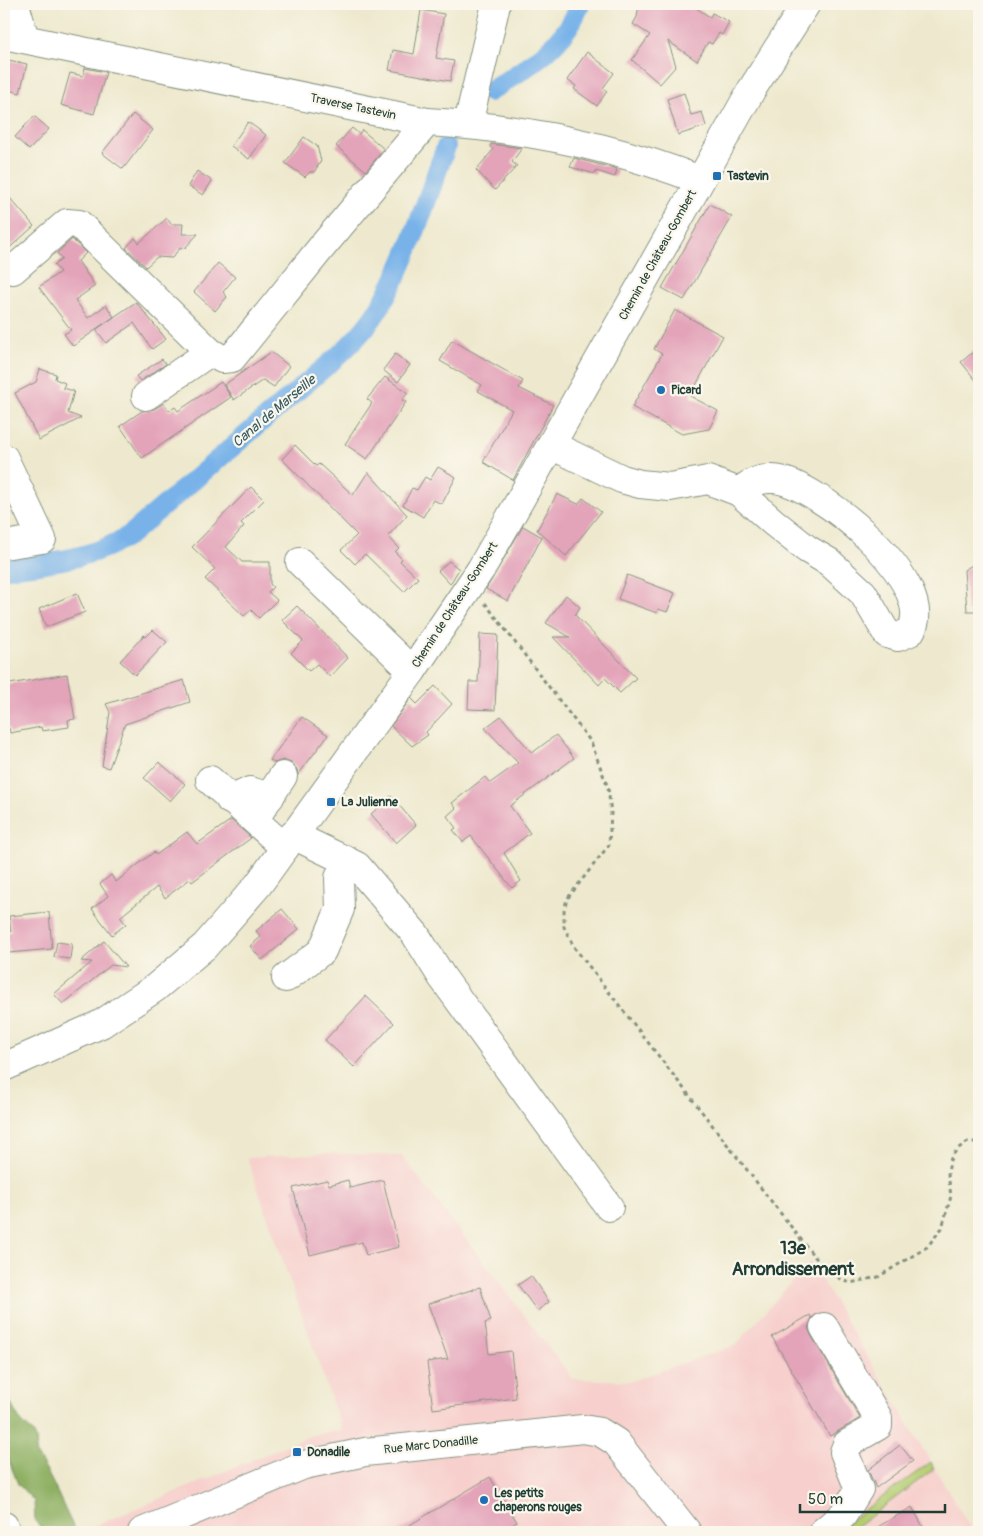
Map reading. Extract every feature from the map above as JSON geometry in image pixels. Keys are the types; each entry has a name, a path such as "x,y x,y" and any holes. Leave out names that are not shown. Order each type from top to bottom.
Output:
{"street":[{"path":"14,37 15,4"},
{"path":"468,124 496,4"},
{"name":"Chemin de Château-Gombert","path":"4,1068 101,1024 155,988 205,946 258,885 412,671 470,585 752,89 806,4"},
{"name":"Traverse Tastevin","path":"14,37 427,122 468,124 599,146 667,167 700,180"},
{"path":"13,270 67,223 79,224 210,352 222,359 232,358 427,122"},
{"path":"146,396 210,352"},
{"path":"551,445 622,479 640,484 670,487 708,480 739,492 807,549 828,562 863,593 887,634 898,637 910,632 915,620 915,612 904,580 886,554 856,525 802,489 786,481 763,479 749,483 739,492"},
{"path":"4,458 42,539 4,545"},
{"path":"300,562 412,671"},
{"path":"210,780 230,800 289,841 346,860 357,866 415,934 442,977 609,1207"},
{"path":"230,800 250,791 272,794"},
{"path":"286,978 322,951 340,909 340,878 346,860"},
{"name":"Chemin de Château-Gombert","path":"4,1082 53,1047"},
{"path":"822,1532 843,1515 859,1489 857,1480 844,1452 847,1444 878,1426 878,1418 824,1327"},
{"name":"Rue Marc Donadille","path":"142,1532 304,1465 365,1452 583,1429 600,1432 616,1442 687,1532"},
{"path":"4,1526 6,1532"}],"path":[{"path":"470,585 591,742 608,788 610,813 609,845 567,899 564,910 564,927 574,947 812,1255 832,1275 850,1283 878,1277 927,1247 942,1228 950,1196 948,1174 950,1160 957,1149 968,1142 979,1142"}],"shaded area":[{"path":"327,1153 402,1156 573,1379 631,1381 736,1345 810,1261 973,1532 80,1532 312,1435 342,1430 247,1158"}],"green space":[{"path":"4,1387 18,1417 35,1436 35,1453 51,1480 74,1528 64,1532 45,1532 35,1521 34,1501 18,1484 4,1449"},
{"path":"931,1462 934,1469 850,1532 834,1532"}],"building":[{"path":"639,4 690,4 710,17 712,13 729,22 722,35 719,33 712,44 708,42 697,61 668,41 676,66 660,84 632,60 650,35 633,24 637,17"},
{"path":"421,10 444,14 436,58 454,61 450,81 389,70 393,50 414,54"},
{"path":"587,52 614,73 603,88 607,91 597,106 574,89 576,86 567,80"},
{"path":"4,59 27,64 20,93 4,89"},
{"path":"85,68 106,72 94,114 61,105 70,73 83,76"},
{"path":"684,93 691,115 702,112 706,126 678,135 667,99"},
{"path":"133,114 153,130 123,169 102,153"},
{"path":"34,116 49,129 29,150 15,137"},
{"path":"248,122 266,135 249,159 231,146"},
{"path":"352,128 359,134 362,130 384,149 366,171 336,146"},
{"path":"304,137 317,146 321,161 314,172 310,172 305,177 285,163"},
{"path":"491,144 522,148 512,162 517,166 495,190 476,170 493,150 490,146"},
{"path":"574,158 617,169 615,177 596,171 595,174 570,167"},
{"path":"197,171 212,181 203,195 188,186"},
{"path":"4,191 34,226 4,253"},
{"path":"710,204 732,217 684,300 662,288"},
{"path":"167,218 171,224 183,224 182,234 198,234 185,248 179,249 172,258 157,257 146,267 126,248 135,238 139,243"},
{"path":"72,239 86,253 78,261 95,286 75,300 88,318 106,305 114,317 73,346 64,334 71,330 39,287 60,272 54,265 62,259 57,253"},
{"path":"218,263 235,277 223,292 227,297 215,311 194,292"},
{"path":"136,302 166,339 152,349 134,323 106,343 96,329"},
{"path":"675,310 723,336 690,396 718,411 709,429 682,434 632,407 662,354 654,349"},
{"path":"452,340 523,381 519,388 553,405 513,480 483,462 512,410 478,391 482,385 440,361"},
{"path":"979,347 979,384 961,362"},
{"path":"271,352 289,366 274,387 263,380 234,400 224,385"},
{"path":"395,354 410,365 398,382 383,370"},
{"path":"162,359 166,364 140,381 136,376"},
{"path":"40,369 56,374 55,379 65,383 63,388 74,391 68,413 81,418 39,440 15,393 36,382"},
{"path":"385,377 408,393 402,400 406,402 367,459 345,444 372,403 367,399"},
{"path":"221,382 231,397 142,458 120,426 142,411 154,409 164,403 169,411 175,407 178,411"},
{"path":"295,445 316,466 319,464 353,495 368,472 407,515 388,536 399,548 395,552 402,559 400,561 418,578 404,592 365,554 355,564 341,550 357,535 282,459"},
{"path":"438,467 456,477 442,504 433,500 423,517 403,505 412,488 417,490 425,477 430,480"},
{"path":"251,487 264,500 241,523 244,526 226,547 242,562 270,562 270,584 273,587 268,592 277,600 259,618 251,610 244,616 205,579 215,569 192,547"},
{"path":"557,494 578,504 583,498 601,512 566,556 537,530"},
{"path":"523,526 542,537 508,601 486,589"},
{"path":"449,561 459,569 450,584 438,571"},
{"path":"979,561 979,611 967,611 964,570"},
{"path":"627,575 675,593 667,612 658,609 657,613 618,599"},
{"path":"77,593 85,612 46,627 39,609"},
{"path":"566,595 580,607 575,615 636,678 620,693 605,678 599,685 553,637 570,637 546,623"},
{"path":"297,606 348,658 330,677 317,664 309,671 291,653 303,641 282,620"},
{"path":"153,630 167,642 135,675 120,661 144,635 146,637"},
{"path":"480,634 498,635 495,710 468,709 469,682 478,682"},
{"path":"67,674 75,719 68,720 69,727 42,731 41,727 10,733 9,728 4,729 4,685"},
{"path":"184,680 190,702 125,724 109,768 102,766 110,712 106,704"},
{"path":"435,686 452,704 426,732 428,735 412,746 391,726 411,698 417,704"},
{"path":"501,716 532,753 556,735 574,758 510,806 530,833 504,853 521,881 512,888 471,836 463,842 453,830 456,828 447,816 456,808 452,803 485,777 490,783 518,763 485,728"},
{"path":"302,717 328,735 298,775 297,769 291,763 283,760 274,763 270,760"},
{"path":"159,762 185,784 170,801 144,778"},
{"path":"391,796 416,825 396,843 371,814"},
{"path":"231,820 251,838 192,882 190,879 165,898 157,887 120,917 126,924 112,935 92,909 108,896 100,884 111,875 116,882 154,852 156,855 187,832 197,844"},
{"path":"282,909 299,929 262,960 250,946 261,937 256,931"},
{"path":"49,912 52,949 9,953 7,932 11,932 9,916"},
{"path":"104,941 126,967 111,965 63,1004 54,994 92,962 81,961"},
{"path":"57,942 72,944 70,959 54,957"},
{"path":"366,996 394,1023 354,1067 325,1040"},
{"path":"327,1180 329,1185 348,1180 350,1188 383,1180 399,1247 366,1255 362,1242 310,1255 293,1188"},
{"path":"531,1276 549,1302 537,1311 518,1285"},
{"path":"480,1287 491,1321 485,1323 489,1354 511,1351 516,1398 433,1409 427,1362 448,1359 428,1304"},
{"path":"810,1315 812,1318 808,1328 811,1335 860,1418 830,1436 772,1337"},
{"path":"900,1445 913,1461 876,1488 868,1470"},
{"path":"490,1477 517,1522 499,1532 398,1532"},
{"path":"912,1507 926,1532 869,1532"}],"waterway":[{"name":"Canal de Marseille","path":"489,92 530,65 554,44 565,33 580,4"},
{"name":"Canal de Marseille","path":"4,569 54,562 86,555 116,543 131,534 342,352 360,334 384,301 414,236 446,147"}],"place":[{"name":"Tastevin","path":"717,176"},
{"name":"Picard","path":"661,390"},
{"name":"La Julienne","path":"331,802"},
{"name":"Donadile","path":"297,1452"},
{"name":"Les petits chaperons rouges","path":"484,1500"}],"district":[{"name":"13e Arrondissement","path":"793,1258"}]}
